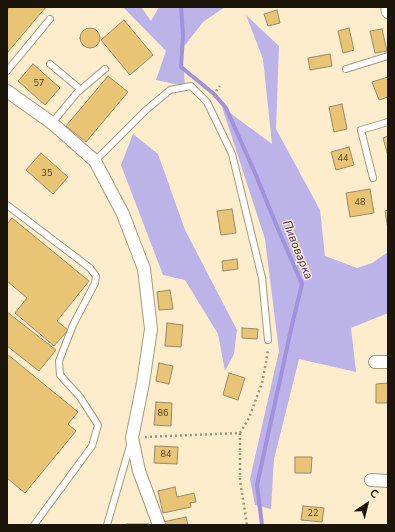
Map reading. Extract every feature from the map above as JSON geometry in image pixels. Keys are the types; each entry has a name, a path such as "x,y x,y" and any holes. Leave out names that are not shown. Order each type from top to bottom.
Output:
{"street":[{"path":"387,7 388,12"},
{"path":"7,91 52,124 95,160 123,214 144,269 151,329 143,383 132,438 139,471 159,525"},
{"path":"375,362 388,362"},
{"path":"371,480 388,481"}],"lane":[{"path":"7,71 50,19"},
{"path":"346,69 388,56"},
{"path":"50,64 80,89 79,91"},
{"path":"52,124 79,91 105,69"},
{"path":"95,160 146,110 170,90 191,86 207,102 232,154 262,278 268,340"},
{"path":"373,178 361,130 388,122"},
{"path":"7,205 90,268 96,276 95,284 73,325 59,361 60,375 80,397 98,425 92,446 34,525"},
{"path":"107,525 132,438"}],"path":[{"path":"247,525 244,516 240,480 240,433 249,418 262,383 268,340"},
{"path":"132,438 240,433"}],"shaded area":[{"path":"123,7 141,7 151,21 159,7 225,7 203,22 182,49 185,86 156,80 166,51"},
{"path":"246,15 279,46 276,129 320,210 325,256 357,268 372,263 388,252 388,313 351,328 356,372 299,359 274,459 271,509 255,505 250,479 279,351 265,239 222,107 272,144 263,59"},
{"path":"133,134 158,154 185,230 237,330 234,354 225,371 218,334 185,280 163,275 121,165"}],"building":[{"path":"10,7 46,7 7,53 7,11"},
{"path":"277,10 280,23 268,26 264,14"},
{"path":"124,20 153,55 130,75 101,40"},
{"path":"90,28 97,31 100,38 97,45 90,48 83,45 80,38 83,31"},
{"path":"349,28 354,50 343,53 338,31"},
{"path":"382,29 387,51 375,53 370,31"},
{"path":"330,54 332,66 310,70 308,58"},
{"path":"33,64 60,88 45,105 18,81"},
{"path":"108,76 128,92 86,142 66,126"},
{"path":"388,77 388,97 379,100 372,82"},
{"path":"342,104 347,129 334,132 329,107"},
{"path":"388,136 388,156 383,138"},
{"path":"349,147 354,165 336,170 331,152"},
{"path":"41,153 68,177 53,194 26,170"},
{"path":"370,189 374,213 350,217 346,193"},
{"path":"232,209 236,233 221,235 217,211"},
{"path":"388,210 388,229 385,211"},
{"path":"12,218 89,281 57,321 68,330 54,346 15,313 27,298 7,281 7,224"},
{"path":"237,259 238,269 223,271 222,261"},
{"path":"170,290 173,309 159,310 157,292"},
{"path":"7,312 56,350 39,371 7,346"},
{"path":"167,323 183,325 181,347 165,346"},
{"path":"242,328 258,329 257,339 242,338"},
{"path":"7,354 78,412 68,424 76,431 25,493 7,478"},
{"path":"159,363 173,366 169,384 156,381"},
{"path":"229,373 245,378 238,400 223,395"},
{"path":"388,383 388,403 376,403 376,384"},
{"path":"156,402 172,403 171,426 154,425"},
{"path":"155,446 178,447 177,464 154,463"},
{"path":"295,457 312,457 311,473 295,473"},
{"path":"175,487 177,497 194,493 196,502 190,503 191,507 163,513 158,491"},
{"path":"303,506 324,508 322,522 301,520"},
{"path":"186,517 188,525 164,525 163,522"},
{"path":"149,524 149,525 127,525"}],"waterway":[{"name":"Пивоварка","path":"181,7 183,35 181,67 214,94 226,108 302,284 257,485 262,525"}]}
